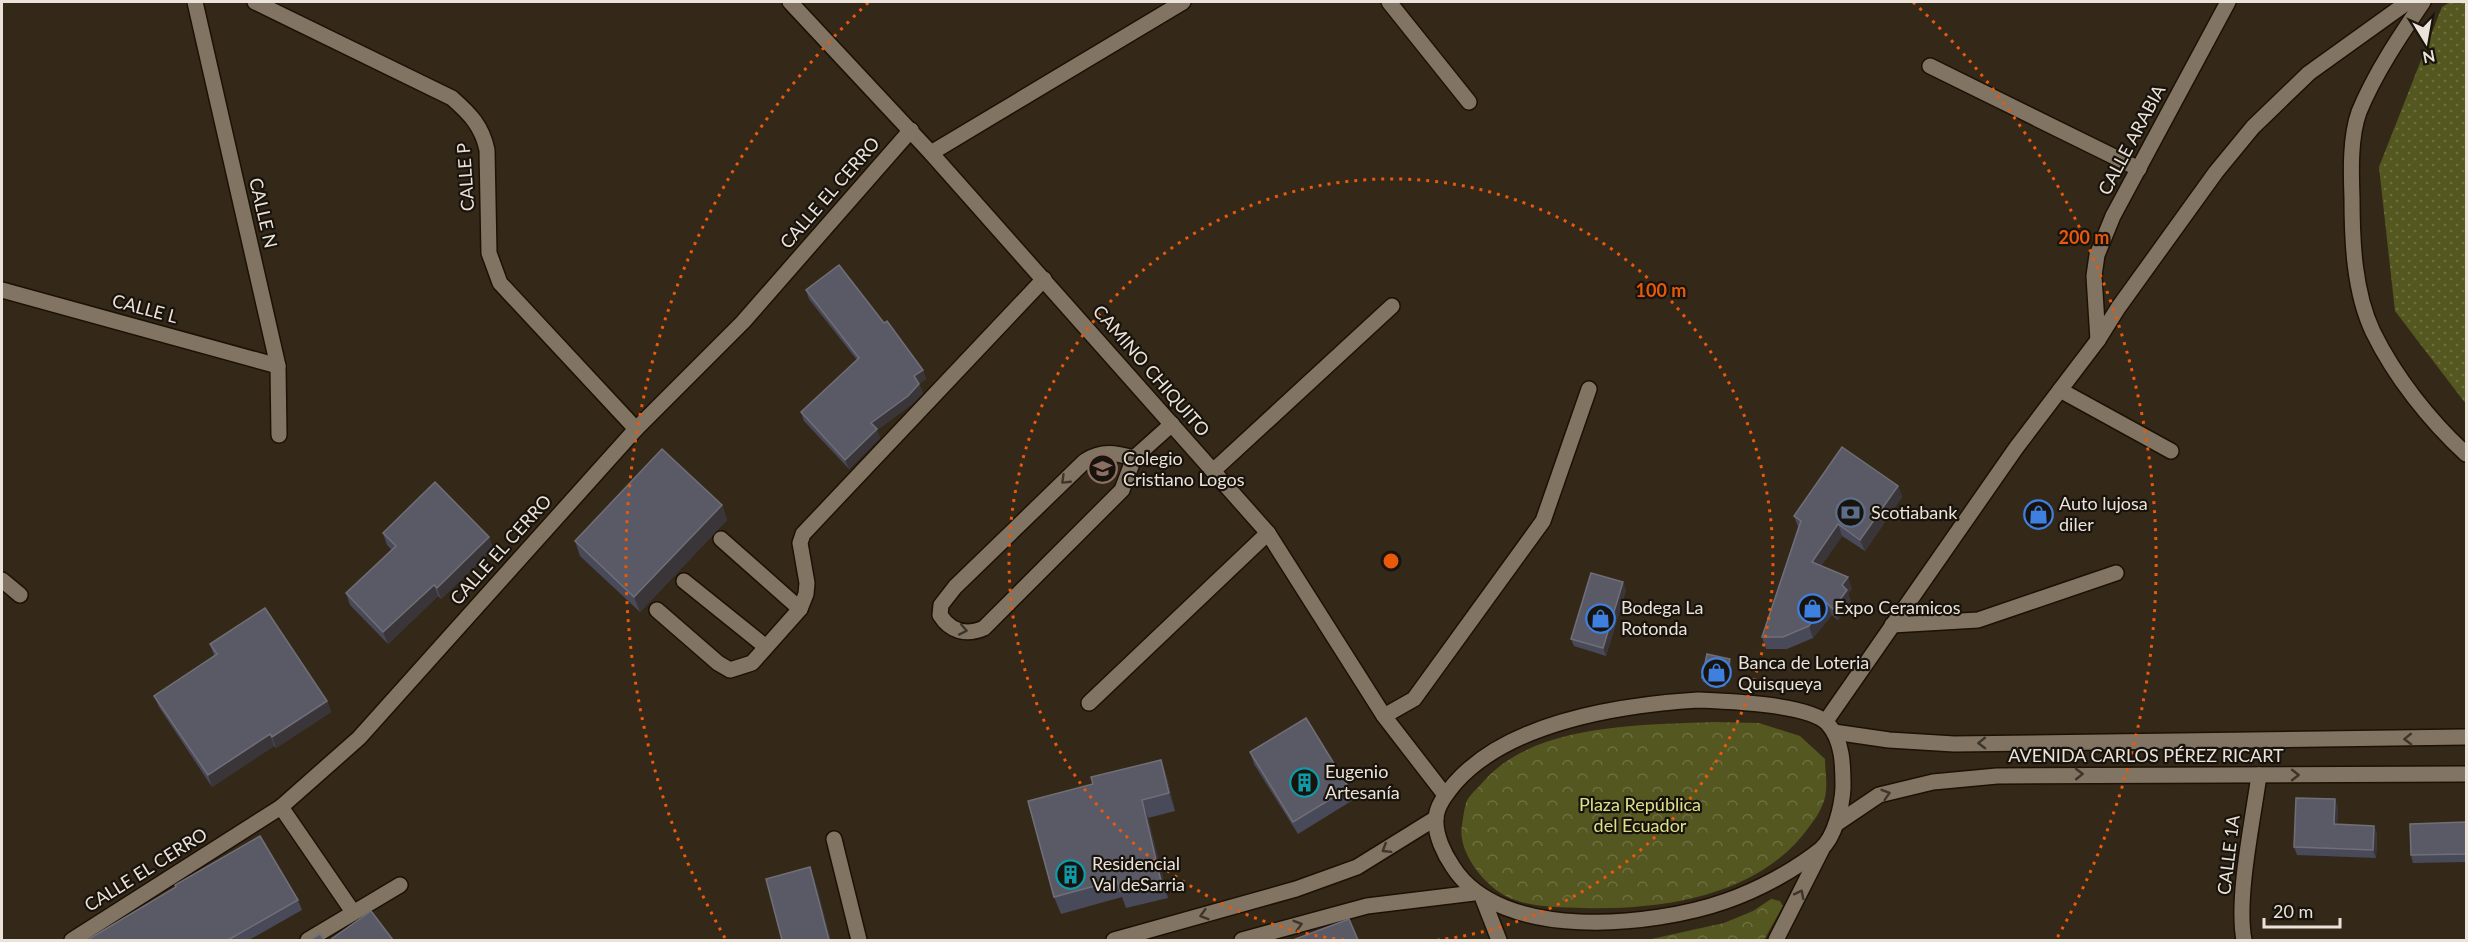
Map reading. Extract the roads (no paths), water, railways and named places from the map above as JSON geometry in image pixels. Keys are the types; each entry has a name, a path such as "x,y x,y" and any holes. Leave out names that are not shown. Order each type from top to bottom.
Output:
{"street":[{"name":"CALLE N","path":"195,2 278,366 279,435"},
{"name":"CALLE P","path":"255,2 452,98 475,119 481,129 487,150 489,253 500,284 636,429"},
{"name":"CAMINO CHIQUITO","path":"790,2 911,130 1268,533 1384,716 1445,795"},
{"path":"931,153 1183,2"},
{"path":"1389,2 1469,102"},
{"name":"CALLE ARABIA","path":"2098,340 2094,276 2097,255 2113,216 2228,2"},
{"path":"1830,727 1892,625 2016,448 2098,340 2118,308 2195,201 2253,127 2309,73 2408,2"},
{"path":"2423,2 2394,45 2359,113 2351,166 2353,247 2361,292 2373,331 2418,401 2466,454"},
{"path":"1930,66 2139,169"},
{"name":"CALLE EL CERRO","path":"72,940 281,807 359,738 636,429 743,322 911,130"},
{"path":"657,610 718,663 730,670 752,663 800,609 806,594 807,583 801,551 803,534 1044,279"},
{"name":"CALLE L","path":"2,290 278,366"},
{"path":"1213,471 1392,306"},
{"path":"1384,716 1414,699 1543,521 1589,389"},
{"path":"2060,390 2171,451"},
{"path":"1134,458 1116,453 1096,454 1085,461 955,587 941,605 940,615 947,626 964,632 984,628 1122,490 1134,458 1172,424"},
{"path":"1089,703 1268,533"},
{"path":"721,539 800,609"},
{"path":"1892,625 1978,620 2116,573"},
{"path":"2,580 20,595"},
{"path":"684,582 766,647"},
{"path":"1499,940 1478,896 1453,868 1441,844 1436,818 1445,795 1462,775 1496,750 1538,730 1596,713 1656,703 1742,701 1797,711 1830,727 1843,769 1843,794 1836,824 1776,940"},
{"name":"AVENIDA CARLOS PÉREZ RICART","path":"1830,727 1899,741 1954,744 2466,737"},
{"name":"AVENIDA CARLOS PÉREZ RICART","path":"1836,824 1879,795 1933,782 1997,776 2466,774"},
{"name":"CALLE 1A","path":"2244,940 2241,926 2243,901 2259,775"},
{"path":"281,807 353,912"},
{"path":"1114,940 1296,889 1358,867 1436,818"},
{"path":"834,838 859,940"},
{"path":"1242,940 1367,906 1478,896 1504,910 1549,919 1583,922 1666,917 1727,901 1784,873 1823,848"},
{"path":"308,940 400,885"}],"place":[{"name":"Colegio Cristiano Logos","path":"1102,469"},
{"name":"Scotiabank","path":"1850,513"},
{"name":"Auto lujosa diler","path":"2038,514"},
{"name":"Expo Ceramicos","path":"1813,608"},
{"name":"Bodega La Rotonda","path":"1600,618"},
{"name":"Banca de Loteria Quisqueya","path":"1717,673"},
{"name":"Eugenio Artesanía","path":"1304,782"},
{"name":"Residencial Val deSarria","path":"1071,874"}],"park label":[{"name":"Plaza República del Ecuador","path":"1640,815"}]}
